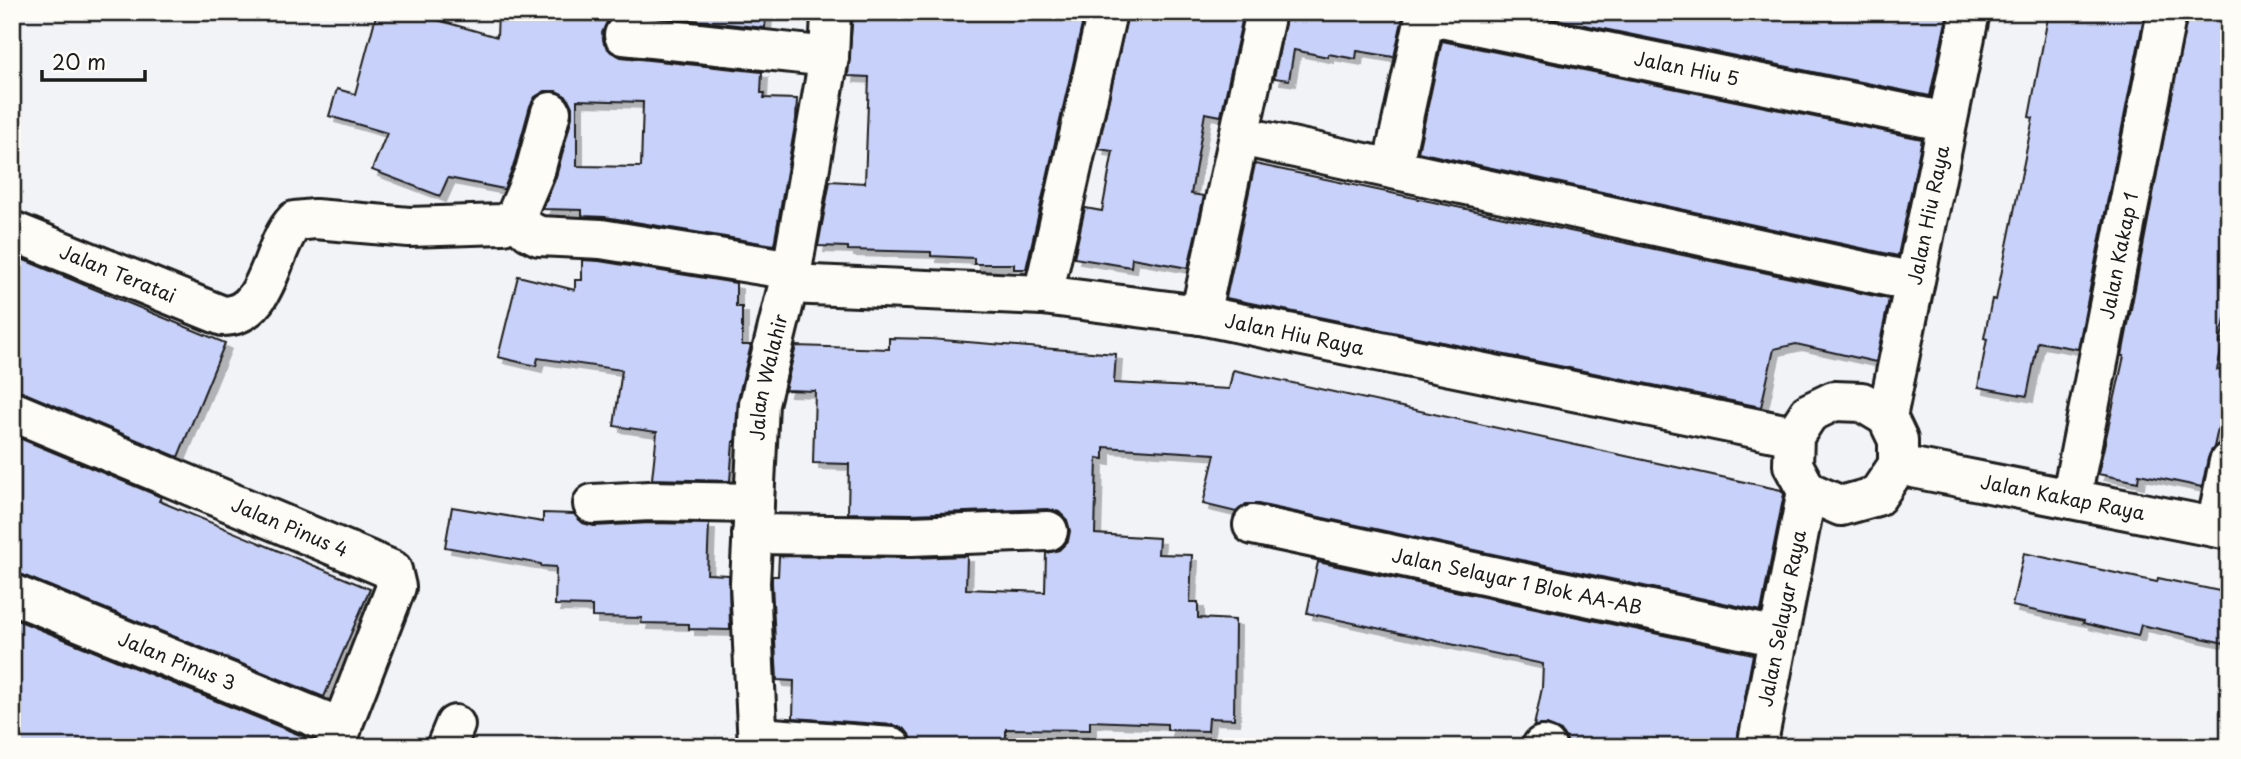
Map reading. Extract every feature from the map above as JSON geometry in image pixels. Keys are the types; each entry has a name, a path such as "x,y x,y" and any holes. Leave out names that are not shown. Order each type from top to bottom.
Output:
{"street":[{"name":"Jalan Walahir","path":"758,742 750,583 759,404 791,277 829,57 831,12"},
{"path":"1043,295 1107,12"},
{"path":"1200,315 1266,12"},
{"name":"Jalan Hiu Raya","path":"1887,417 1970,12"},
{"name":"Jalan Kakap 1","path":"2071,499 2167,12"},
{"path":"1392,169 1426,14"},
{"name":"Jalan Hiu 5","path":"1426,14 1947,122"},
{"path":"624,35 829,57"},
{"path":"515,218 535,171 551,112"},
{"path":"1240,136 1914,282"},
{"name":"Jalan Hiu Raya","path":"515,218 528,231 539,236 601,239 791,277 1043,295 1200,315 1794,436"},
{"name":"Jalan Teratai","path":"12,231 223,316 235,315 253,302 273,266 286,232 295,221 315,219 409,227 503,224 515,218"},
{"path":"1834,401 1861,402 1887,417 1898,440 1898,465 1877,496 1841,506 1807,491 1793,465 1794,436 1809,413 1834,401"},
{"name":"Jalan Pinus 4","path":"12,411 392,570 396,587 338,737"},
{"path":"2222,528 2229,462"},
{"name":"Jalan Kakap Raya","path":"1898,465 2222,528"},
{"name":"Jalan Selayar Raya","path":"1757,747 1807,491"},
{"path":"593,504 650,501 753,519 911,536 1048,531"},
{"name":"Jalan Selayar 1 Blok AA-AB","path":"1253,525 1779,636"},
{"name":"Jalan Pinus 3","path":"12,594 338,737"},
{"path":"758,742 892,747"}],"building":[{"path":"377,12 436,12 434,19 497,37 498,12 766,12 765,28 626,13 615,15 607,22 602,33 604,44 611,52 621,57 762,72 761,93 765,93 764,98 797,99 796,120 774,245 605,217 582,216 582,210 543,209 556,177 572,117 572,107 567,97 556,91 545,91 535,97 530,106 504,189 448,178 440,196 372,170 387,133 329,116 337,89 355,94","holes":["577,100 643,102 641,167 577,166"]},
{"path":"853,12 1085,12 1026,269 1014,269 1014,264 974,264 974,258 931,256 931,252 848,250 848,247 818,246 830,181 865,183 869,77 848,76"},
{"path":"1128,12 1244,12 1221,116 1205,113 1191,194 1204,196 1188,268 1132,258 1131,267 1074,258 1085,208 1102,211 1113,151 1098,149"},
{"path":"1287,12 1404,12 1394,57 1357,51 1356,59 1294,50 1289,80 1274,78"},
{"path":"1521,12 1948,12 1930,96"},
{"path":"2049,12 2145,12 2078,349 2038,342 2027,396 1978,387 1987,339 1984,338 1992,299 1996,300 2033,118 2029,117"},
{"path":"2188,12 2229,12 2229,301 2217,370 2229,372 2229,378 2202,487 2139,474 2138,482 2098,474 2124,356"},
{"path":"1442,41 1922,139 1898,256 1418,152"},
{"path":"1255,164 1889,299 1876,362 1796,344 1774,349 1761,407 1226,298"},
{"path":"12,255 225,343 178,457 12,390"},
{"path":"582,260 736,283 736,307 742,307 742,345 751,345 738,399 730,481 652,479 657,432 614,426 622,370 538,358 536,366 498,357 518,276 575,290 575,280 582,280"},
{"path":"889,338 1116,354 1114,383 1229,389 1233,370 1781,490 1784,494 1761,611 1258,504 1246,504 1236,512 1203,504 1215,454 1104,447 1104,459 1097,458 1095,534 1159,538 1158,554 1192,555 1190,602 1198,602 1198,618 1235,620 1234,719 1209,718 1208,731 1167,730 1167,724 1090,721 1090,730 1006,729 1006,747 956,747 913,744 905,729 894,725 793,718 794,681 777,680 772,576 778,576 779,556 967,556 966,589 1045,592 1046,553 1059,550 1068,541 1070,531 1067,520 1059,512 1048,509 911,514 848,513 849,464 813,463 815,391 785,390 796,346 889,349"},
{"path":"12,435 161,497 159,501 370,589 324,697 12,573"},
{"path":"452,507 543,522 543,513 574,514 583,523 594,526 709,524 707,574 729,575 730,630 689,629 689,624 641,623 642,618 592,617 592,606 555,605 556,567 445,547"},
{"path":"2024,553 2157,582 2158,578 2229,593 2229,644 2141,625 2138,636 2012,606"},
{"path":"1318,562 1753,654 1736,747 1567,747 1567,740 1561,731 1547,725 1534,726 1542,688 1543,664 1307,613"},
{"path":"12,618 305,737 301,747 12,747"}]}
